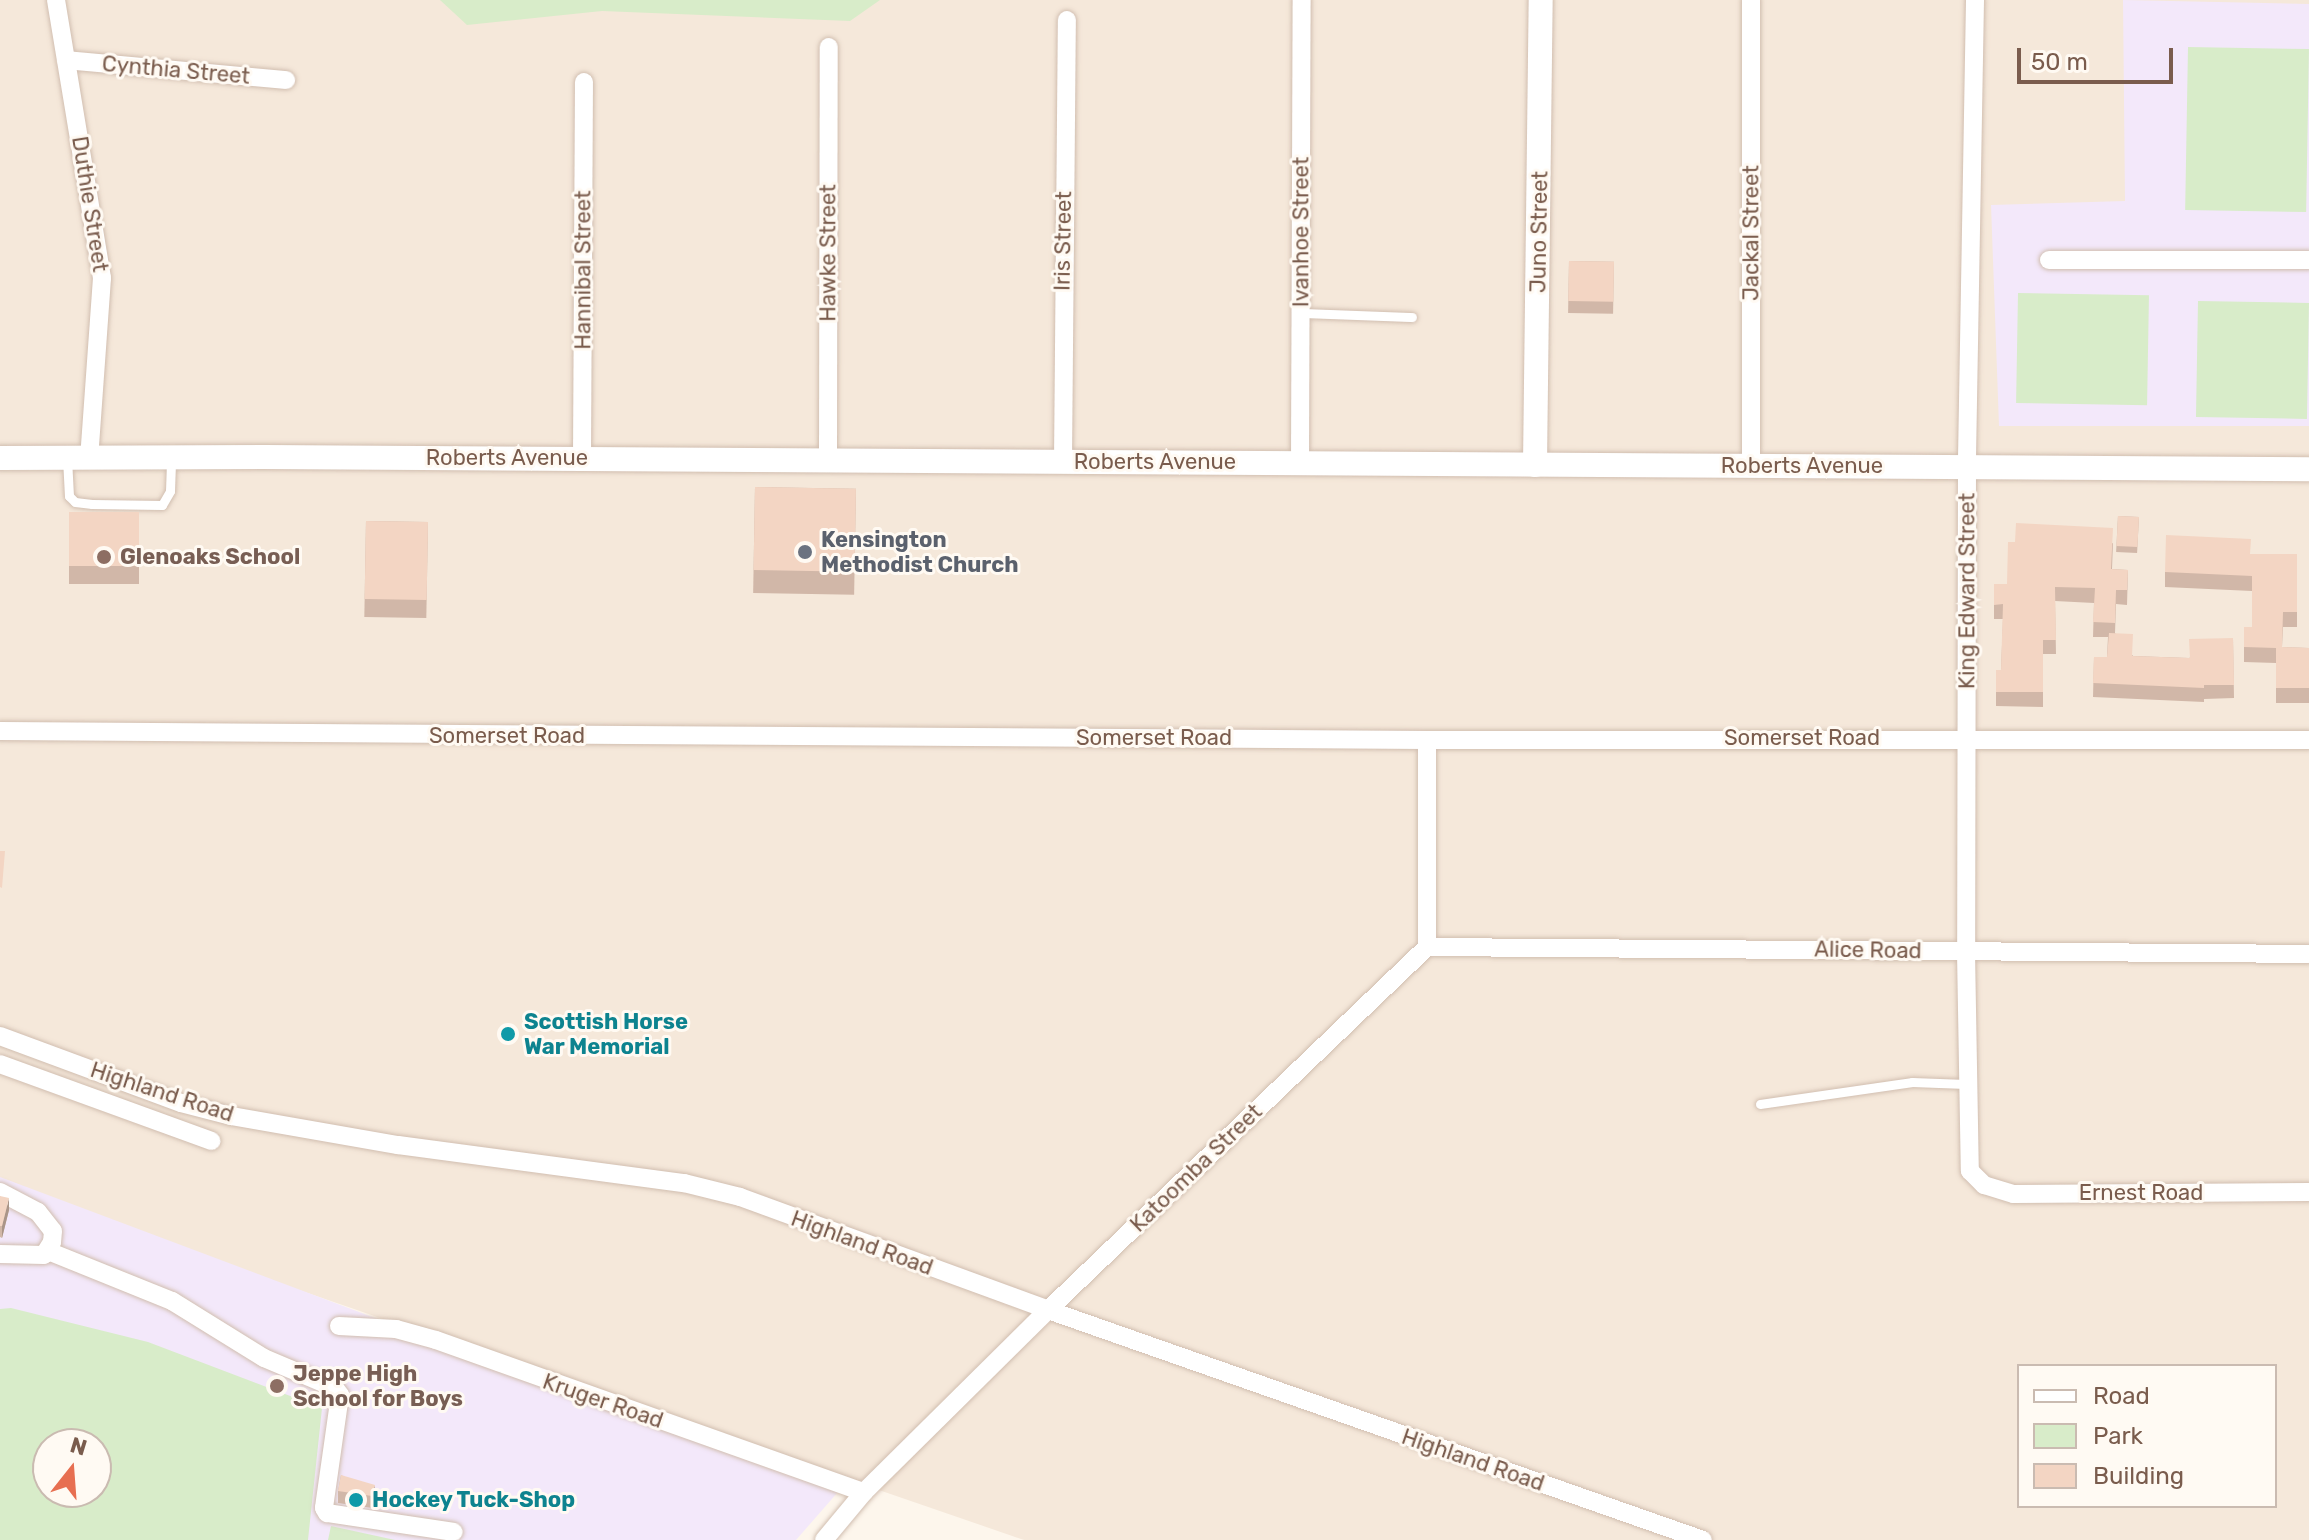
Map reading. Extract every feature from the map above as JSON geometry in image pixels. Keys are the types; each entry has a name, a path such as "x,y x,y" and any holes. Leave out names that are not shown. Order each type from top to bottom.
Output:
{"main road":[{"name":"Juno Street","path":"1535,465 1541,0"},
{"name":"Roberts Avenue","path":"0,458 828,459 2309,469"}],"street":[{"name":"Duthie Street","path":"56,0 102,278 78,458"},
{"name":"Ivanhoe Street","path":"1300,463 1302,0"},
{"name":"Jackal Street","path":"1751,0 1751,466"},
{"name":"King Edward Street","path":"1975,0 1967,466 1966,1084 1967,1156 1976,1179"},
{"name":"Iris Street","path":"1063,462 1067,20"},
{"name":"Hawke Street","path":"828,459 829,47"},
{"name":"Cynthia Street","path":"66,60 286,80"},
{"name":"Hannibal Street","path":"582,459 584,82"},
{"path":"2049,260 2309,260"},
{"name":"Somerset Road","path":"0,731 1427,740 2309,740"},
{"path":"1427,740 1427,947"},
{"name":"Alice Road","path":"1427,947 2309,954"},
{"name":"Katoomba Street","path":"824,1540 864,1492 1048,1310 1427,947"},
{"name":"Highland Road","path":"0,1036 181,1103 243,1119 411,1147 711,1189 1703,1540"},
{"name":"Highland Road","path":"0,1064 211,1141"},
{"name":"Ernest Road","path":"1976,1179 2014,1194 2309,1192"},
{"path":"0,1192 38,1212 53,1231 44,1255 0,1254"},
{"path":"48,1251 172,1301 264,1358 335,1388 340,1395 324,1508 327,1513 454,1532"},
{"name":"Kruger Road","path":"339,1326 396,1329 436,1340 864,1492"}],"lane":[{"path":"1301,313 1412,317"},
{"path":"78,458 69,496 75,502 162,505 170,491 171,458"},
{"path":"1760,1104 1912,1082 1966,1084"}],"shaded area":[{"path":"0,0 2309,0 2309,1540 1024,1540 0,1187"},
{"path":"2123,0 2309,4 2309,426 1999,426 1991,205 2125,201"},
{"name":"Jeppe High School for Boys","path":"0,1177 838,1492 796,1540 0,1540"}],"green space":[{"path":"440,0 880,0 850,21 602,11 467,25"},
{"path":"2188,47 2309,49 2306,212 2185,210"},
{"path":"2018,293 2149,295 2147,405 2016,403"},
{"path":"2198,301 2309,303 2307,419 2196,417"},
{"path":"11,1308 148,1342 322,1408 308,1540 0,1540 0,1309"},
{"path":"331,1526 395,1540 328,1540"}],"building":[{"path":"1569,261 1614,262 1613,302 1568,301"},
{"name":"Kensington Methodist Church","path":"755,487 856,489 855,572 754,570"},
{"name":"Glenoaks School","path":"69,512 139,512 139,566 69,566"},
{"path":"2118,516 2139,517 2137,547 2116,546"},
{"path":"366,521 428,522 427,600 365,599"},
{"path":"2016,523 2113,528 2111,569 2128,570 2127,590 2116,590 2115,623 2093,622 2095,588 2055,587 2056,640 2043,640 2043,692 1996,692 1996,670 2001,670 2003,604 1994,605 1994,584 2007,584 2008,542 2015,542"},
{"path":"2166,535 2251,539 2250,554 2297,554 2297,612 2283,612 2282,647 2309,648 2309,688 2276,688 2276,648 2244,647 2244,627 2252,627 2252,576 2165,572"},
{"path":"2109,633 2133,634 2132,656 2190,658 2189,639 2233,638 2234,685 2204,685 2204,688 2093,683 2094,657 2107,657"},
{"path":"0,851 5,851 2,888 0,887"},
{"path":"0,1196 9,1198 2,1226 0,1226"},
{"path":"341,1475 375,1485 372,1496 338,1491"}],"place":[{"name":"Kensington Methodist Church","path":"805,552"},
{"name":"Glenoaks School","path":"104,557"},
{"name":"Scottish Horse War Memorial","path":"508,1034"},
{"name":"Jeppe High School for Boys","path":"277,1386"},
{"name":"Hockey Tuck-Shop","path":"356,1500"}]}
